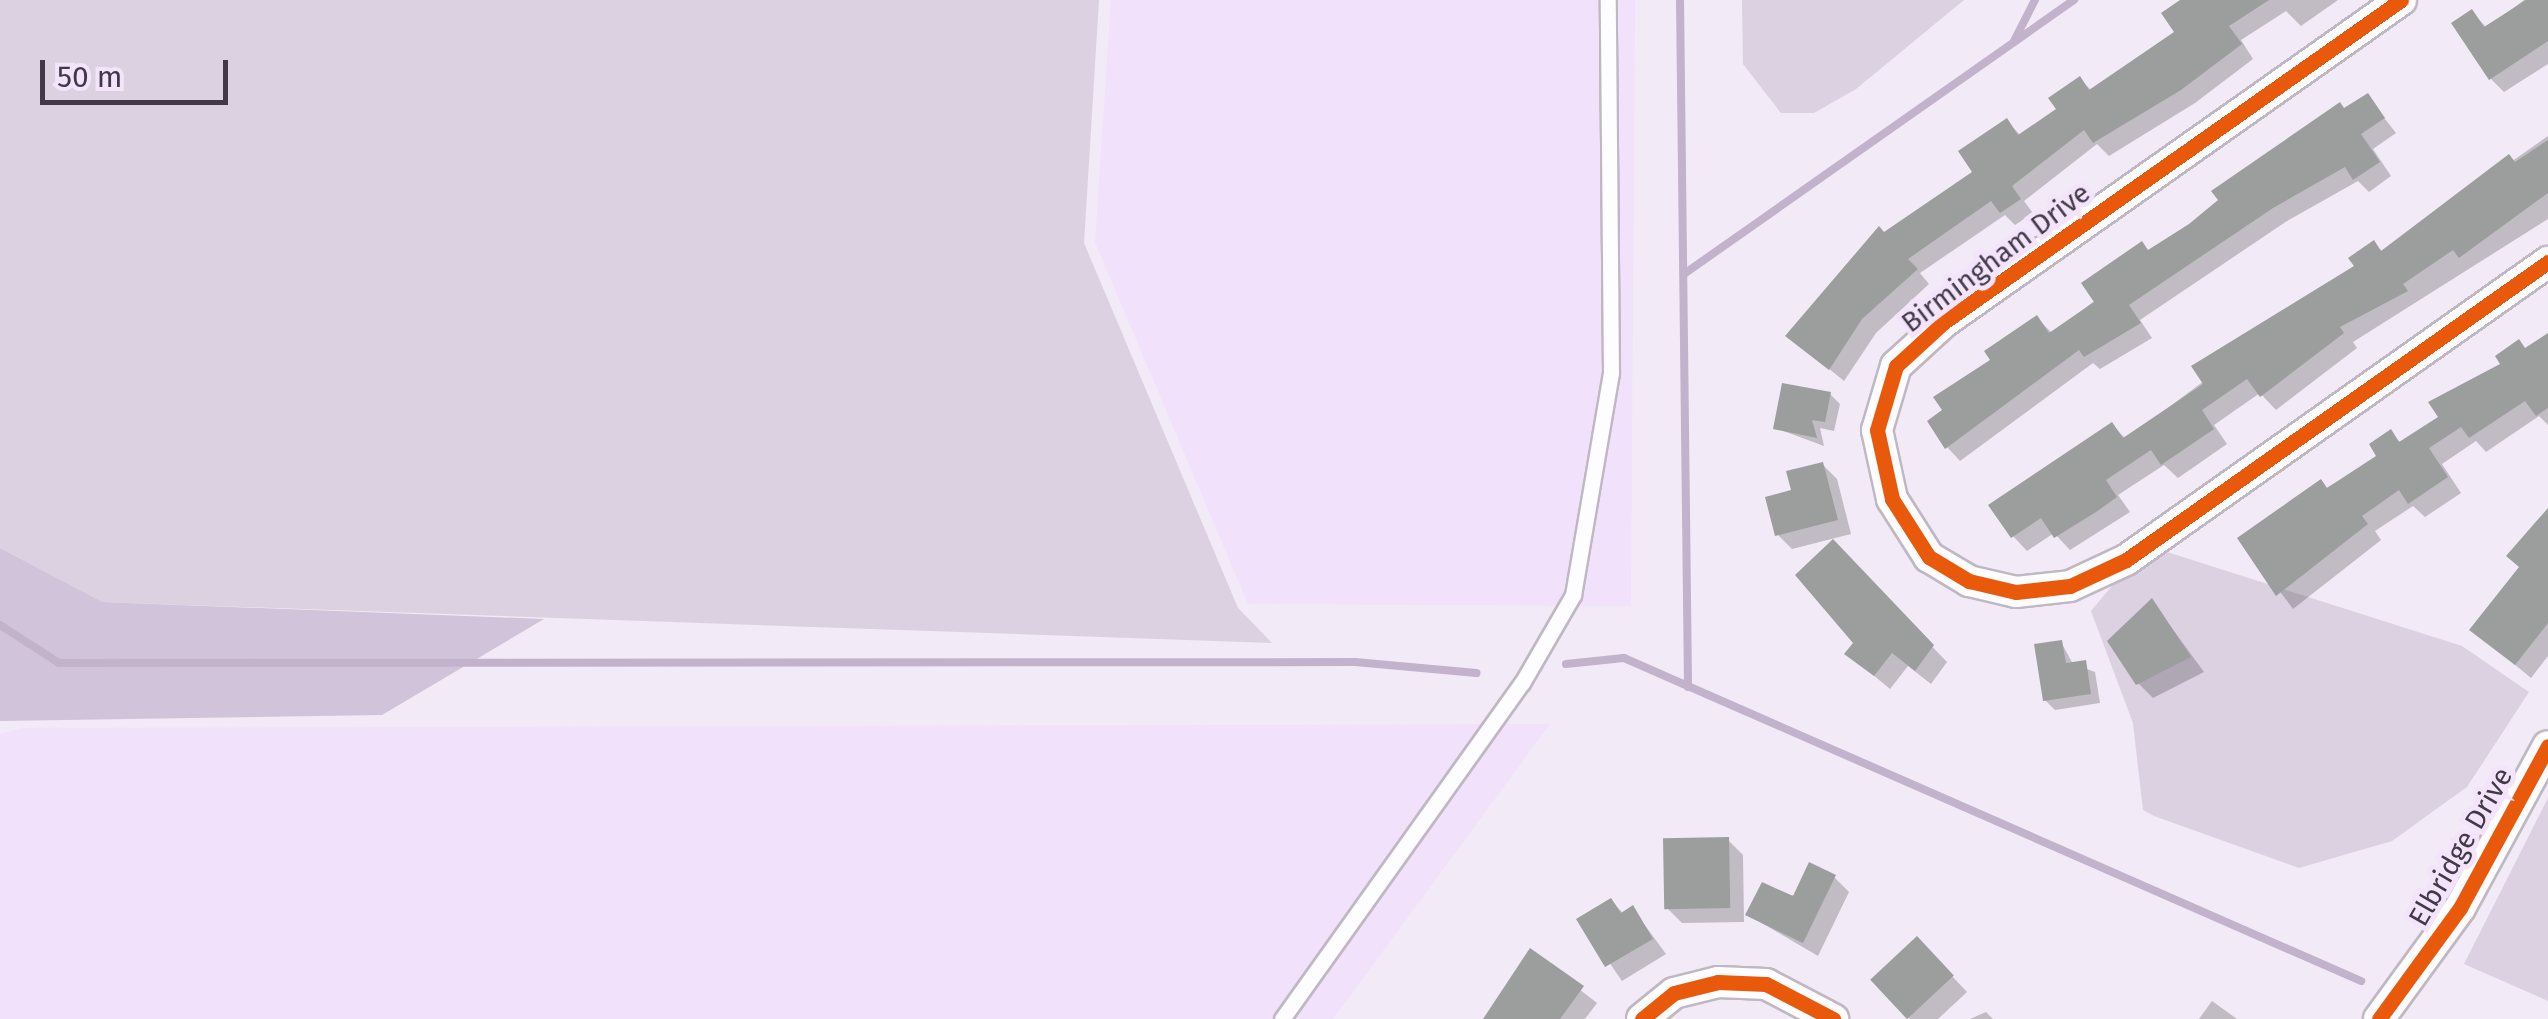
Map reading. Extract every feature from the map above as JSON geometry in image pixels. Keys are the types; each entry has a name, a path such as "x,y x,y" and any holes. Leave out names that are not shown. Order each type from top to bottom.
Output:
{"street":[{"name":"Birmingham Drive","path":"2401,0 1944,322 1896,366 1878,430 1892,499 1928,557 1969,581 2016,592 2070,586 2126,560 2548,262"},
{"name":"Elbridge Drive","path":"2379,1019 2460,908 2548,746"},
{"path":"1642,1019 1674,993 1718,982 1766,984 1833,1019"}],"lane":[{"path":"1282,1019 1522,683 1574,595 1611,374 1608,0"}],"shaded area":[{"path":"0,0 1099,0 1084,243 1238,608 1272,643 101,602 0,548"},
{"path":"1111,0 1635,0 1631,606 1248,604 1095,242"},
{"path":"1742,0 1964,0 1856,89 1814,113 1781,113 1743,64"},
{"path":"0,548 102,602 544,619 382,715 0,721"},
{"path":"2164,551 2462,646 2529,692 2467,787 2392,841 2299,868 2154,816 2143,810 2133,723 2091,611 2116,581"},
{"path":"1550,724 1333,1019 0,1019 0,734 23,728"},
{"path":"2548,798 2548,1001 2464,964"}],"building":[{"path":"2180,0 2269,0 2229,26 2242,44 2181,90 2093,143 2084,130 2012,186 2021,199 2000,213 1991,201 1908,259 1918,269 1862,319 1829,370 1785,336 1879,226 1884,232 1972,172 1958,151 2007,118 2018,135 2056,109 2048,98 2080,76 2089,90 2174,32 2161,13"},
{"path":"2526,0 2548,0 2548,41 2489,80 2451,23 2472,9 2484,27"},
{"path":"2368,93 2385,118 2361,134 2380,162 2353,180 2345,167 2273,208 2129,305 2141,323 2084,357 2079,350 1945,449 1927,421 1942,410 1933,397 1990,360 1984,351 2037,315 2049,333 2094,302 2081,283 2142,241 2148,250 2189,224 2218,200 2211,191 2340,102 2344,108"},
{"path":"2548,140 2548,193 2459,258 2453,250 2403,284 2408,291 2340,327 2344,333 2260,397 2247,379 2202,410 2214,429 2161,465 2151,450 2106,480 2117,497 2096,512 2054,538 2041,518 2011,538 1988,505 2112,422 2123,438 2203,384 2191,366 2354,266 2348,258 2374,240 2381,251 2509,154 2515,162"},
{"path":"2548,333 2548,408 2536,416 2525,401 2469,438 2461,427 2429,448 2448,477 2408,504 2399,490 2362,516 2368,524 2276,596 2237,538 2321,479 2327,488 2376,456 2369,444 2391,429 2399,442 2438,417 2428,402 2500,364 2495,356 2519,339 2525,348"},
{"path":"1782,383 1831,392 1825,422 1812,420 1817,438 1773,429"},
{"path":"1823,462 1838,520 1775,536 1765,497 1791,490 1786,471"},
{"path":"2548,508 2548,623 2515,665 2469,630 2519,567 2506,556"},
{"path":"1833,539 1934,645 1915,671 1892,653 1874,676 1844,654 1853,643 1795,575"},
{"path":"2152,598 2191,657 2136,685 2107,641"},
{"path":"2062,640 2066,663 2086,660 2091,694 2043,701 2034,644"},
{"path":"1729,837 1730,908 1664,909 1663,838"},
{"path":"1809,862 1836,875 1803,943 1745,915 1762,882 1793,896"},
{"path":"1611,898 1621,913 1633,905 1653,939 1605,967 1576,919"},
{"path":"1917,936 1954,975 1907,1019 1870,980"},
{"path":"1530,948 1584,986 1560,1019 1483,1019"}],"waterway":[{"path":"1680,0 1688,687"},
{"path":"2014,41 2035,0"},
{"path":"1684,274 2074,0"},
{"path":"0,625 59,663 1355,662 1477,673"},
{"path":"1566,664 1624,658 2361,981"}],"cycle path":[{"path":"2401,0 1944,322 1896,366 1877,430 1892,499 1929,557 1969,581 2016,592 2070,586 2126,560 2548,262"},
{"path":"2379,1019 2460,908 2548,746"},
{"path":"1642,1019 1674,993 1718,982 1766,984 1833,1019"}]}
